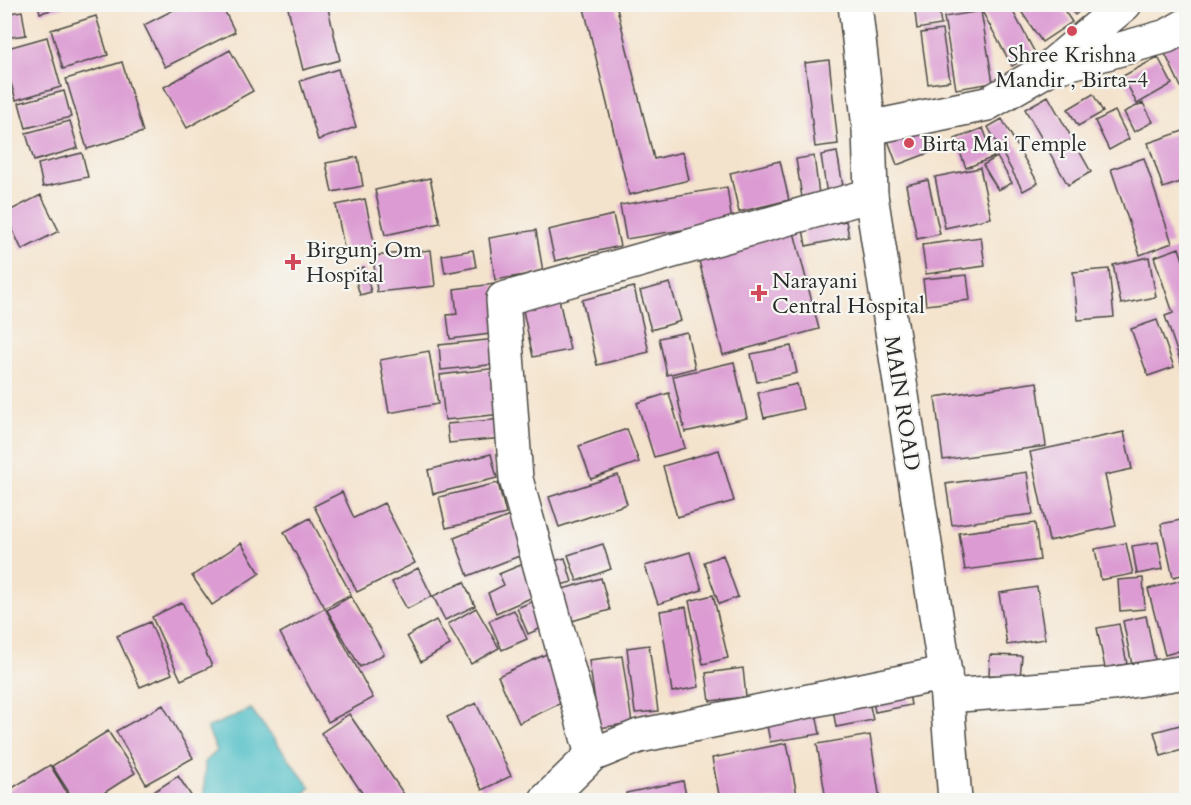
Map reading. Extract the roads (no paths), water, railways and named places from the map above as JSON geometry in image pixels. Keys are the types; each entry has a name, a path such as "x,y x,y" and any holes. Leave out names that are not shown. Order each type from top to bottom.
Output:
{"street":[{"name":"MAIN ROAD","path":"855,4 869,128 871,195 946,684 956,801"},
{"path":"869,128 987,104 1046,70 1125,4"},
{"path":"1046,70 1167,36 1186,25"},
{"path":"592,756 516,479 503,299 871,195"},
{"path":"546,801 592,756 639,736 946,684 1112,684 1186,672"}],"water":[{"path":"251,709 310,787 300,800 204,800 205,762 217,751 207,728"}],"place":[{"name":"Shree Krishna Mandir , Birta-4","path":"1072,31"},
{"name":"Birta Mai Temple","path":"909,143"},
{"name":"Birgunj Om Hospital","path":"293,262"},
{"name":"Narayani Central Hospital","path":"759,293"}]}
